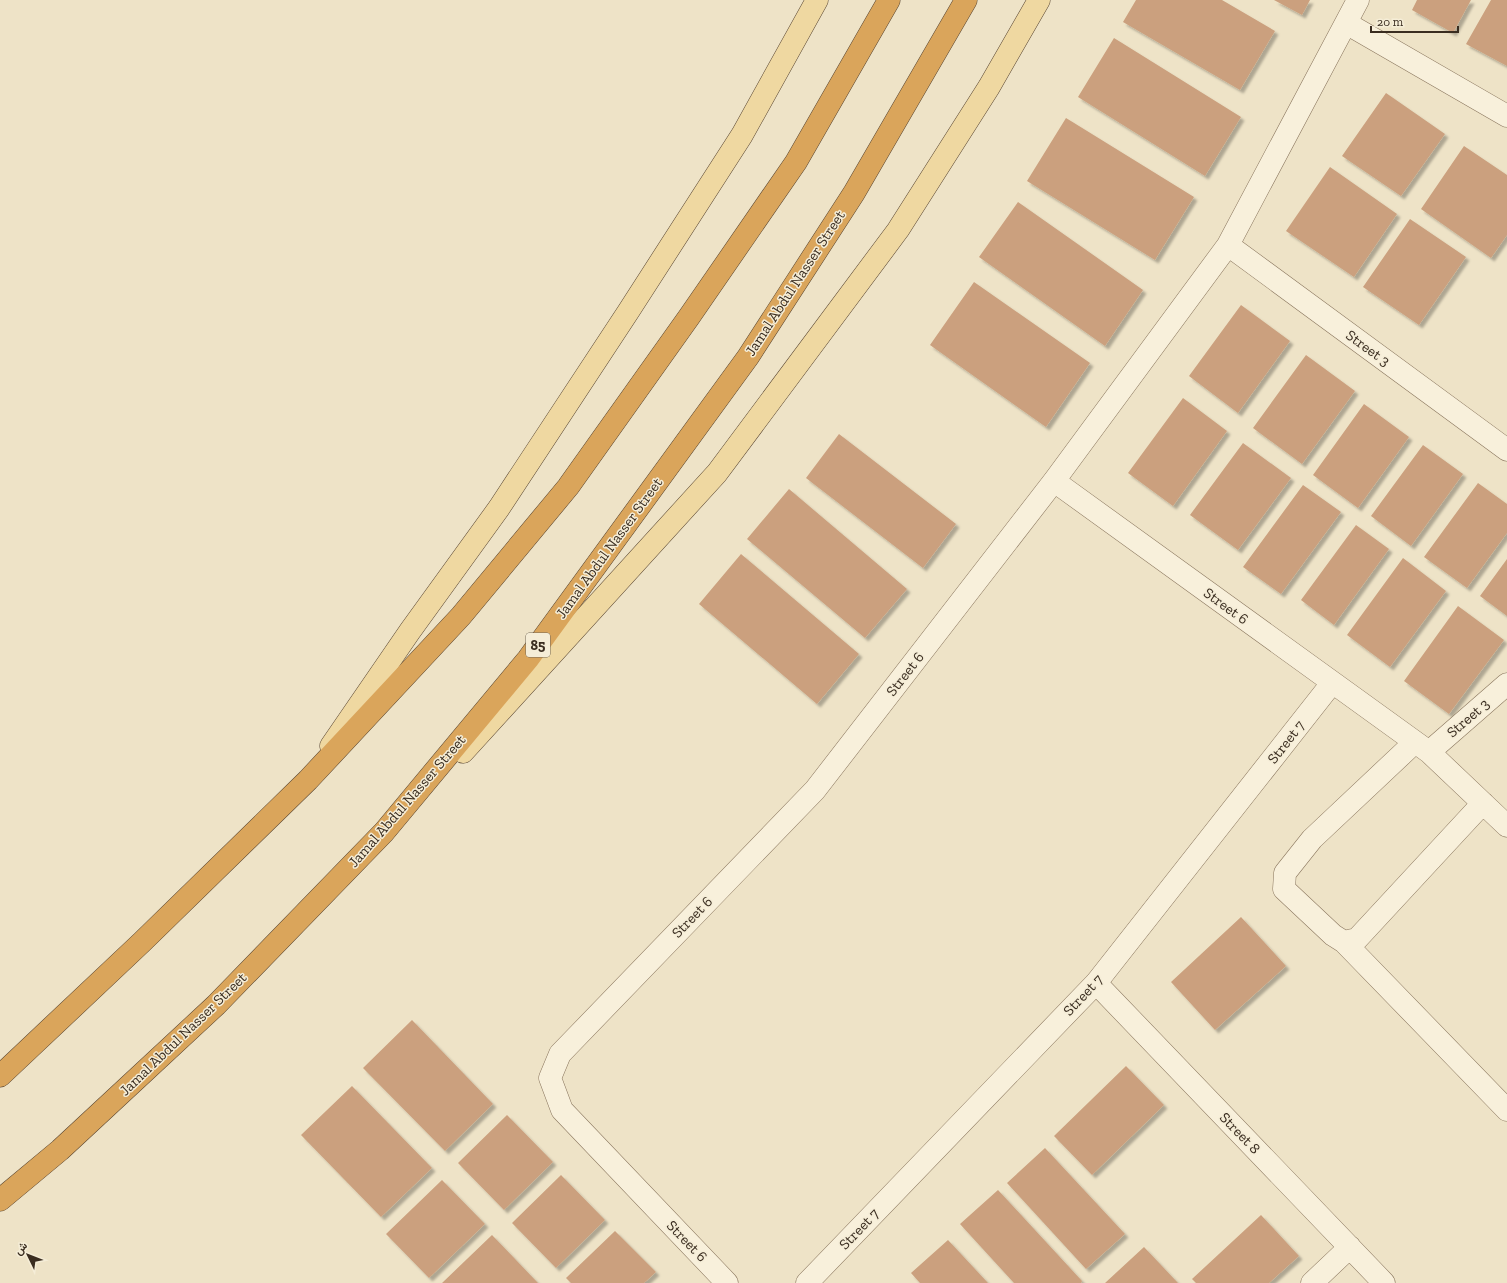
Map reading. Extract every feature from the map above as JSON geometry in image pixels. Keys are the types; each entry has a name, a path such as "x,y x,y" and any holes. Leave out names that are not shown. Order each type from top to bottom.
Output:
{"highway":[{"path":"0,1076 142,942 308,780 461,616 568,487 689,317 796,162 889,0"},
{"name":"Jamal Abdul Nasser Street","path":"0,1200 60,1150 216,1005 384,832 528,659 748,357 854,193 966,0"}],"main road":[{"path":"308,780 410,631 498,508 624,318 742,134 817,0"},
{"path":"384,832 447,770 717,473 898,230 989,87 1039,0"}],"street":[{"path":"1054,481 1228,245 1358,0"},
{"path":"1346,23 1507,116"},
{"name":"Street 3","path":"1228,245 1507,450"},
{"name":"Street 6","path":"727,1283 562,1110 550,1078 560,1054 815,790 1054,481 1422,747 1507,826"},
{"name":"Street 7","path":"807,1283 1096,983 1332,683"},
{"name":"Street 3","path":"1344,942 1333,935 1284,889 1285,873 1312,839 1422,747 1507,684"},
{"path":"1483,803 1357,938 1344,942 1507,1110"},
{"name":"Street 8","path":"1096,983 1384,1283"},
{"path":"1312,1283 1350,1247"}],"building":[{"path":"1136,0 1222,0 1275,31 1240,90 1123,22"},
{"path":"1274,0 1310,0 1302,15"},
{"path":"1417,0 1471,0 1453,33 1412,10"},
{"path":"1491,0 1507,0 1507,66 1466,44"},
{"path":"1114,38 1241,117 1205,176 1078,97"},
{"path":"1386,93 1445,134 1401,196 1342,156"},
{"path":"1066,118 1194,197 1155,260 1027,181"},
{"path":"1464,146 1507,175 1507,235 1491,258 1421,209"},
{"path":"1330,167 1397,214 1354,277 1286,231"},
{"path":"1018,202 1143,290 1105,346 979,257"},
{"path":"1410,219 1466,257 1419,325 1363,287"},
{"path":"974,282 1090,363 1046,427 930,345"},
{"path":"1241,305 1290,341 1238,413 1189,376"},
{"path":"1306,355 1355,391 1302,464 1253,428"},
{"path":"1183,398 1227,431 1173,506 1128,473"},
{"path":"1364,404 1409,437 1358,508 1313,475"},
{"path":"839,434 956,524 923,568 806,478"},
{"path":"1243,443 1291,478 1238,550 1190,515"},
{"path":"1423,445 1463,474 1411,546 1371,516"},
{"path":"1478,483 1507,504 1507,533 1467,588 1424,557"},
{"path":"1303,485 1341,512 1281,594 1243,567"},
{"path":"789,489 907,589 865,638 747,539"},
{"path":"1356,525 1389,549 1334,625 1301,600"},
{"path":"741,554 859,654 817,704 699,604"},
{"path":"1403,558 1446,591 1390,667 1347,635"},
{"path":"1507,559 1507,616 1480,596"},
{"path":"1458,606 1504,640 1449,714 1404,681"},
{"path":"1241,917 1286,966 1215,1030 1171,982"},
{"path":"412,1020 493,1104 445,1151 363,1068"},
{"path":"1126,1066 1164,1105 1092,1175 1054,1136"},
{"path":"352,1086 432,1168 381,1217 301,1135"},
{"path":"507,1115 553,1162 504,1210 458,1163"},
{"path":"1045,1148 1125,1234 1086,1269 1007,1183"},
{"path":"561,1175 605,1220 556,1268 512,1223"},
{"path":"442,1180 485,1224 429,1278 386,1234"},
{"path":"998,1190 1082,1281 1081,1283 1014,1283 960,1224"},
{"path":"1261,1215 1299,1256 1269,1283 1196,1283 1192,1279"},
{"path":"615,1231 656,1272 644,1283 571,1283 566,1278"},
{"path":"492,1235 538,1283 442,1283"},
{"path":"948,1240 988,1283 920,1283 911,1273"},
{"path":"1144,1247 1178,1283 1105,1283"}]}
